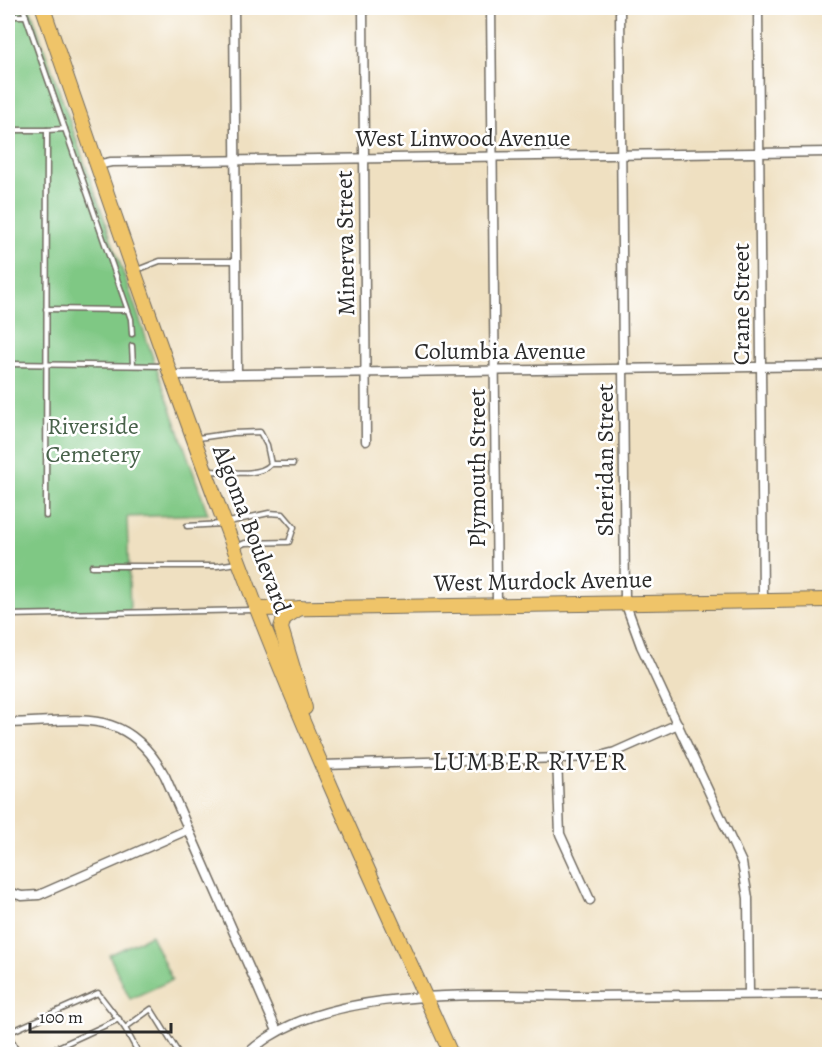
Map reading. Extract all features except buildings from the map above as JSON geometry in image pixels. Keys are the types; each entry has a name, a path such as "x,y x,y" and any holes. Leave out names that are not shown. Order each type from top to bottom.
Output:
{"main road":[{"name":"Algoma Boulevard","path":"43,8 134,272 257,609 307,731 451,1054"},
{"name":"West Murdock Avenue","path":"257,609 830,600"},
{"path":"301,607 284,618 281,628 284,644 304,700 307,731"}],"street":[{"path":"234,8 237,373"},
{"name":"Minerva Street","path":"363,8 366,441"},
{"name":"Plymouth Street","path":"491,8 497,605"},
{"name":"Sheridan Street","path":"620,8 625,370 625,602 629,619 742,863 747,880 749,994"},
{"name":"Crane Street","path":"758,8 764,601"},
{"name":"West Linwood Avenue","path":"97,165 111,162 364,157 830,152"},
{"name":"Columbia Avenue","path":"170,371 237,373 830,366"},
{"path":"8,723 100,723 130,732 144,743 158,762 277,1031"},
{"path":"323,765 606,755 678,724"},
{"path":"557,758 560,834 590,900"},
{"path":"8,892 22,896 39,895 187,830"},
{"path":"247,1054 277,1031 308,1018 425,996 830,994"}],"lane":[{"path":"23,8 131,319 132,334"},
{"path":"8,16 26,16"},
{"path":"8,130 65,129"},
{"path":"46,516 47,130"},
{"path":"134,272 160,261 236,261"},
{"path":"46,309 126,310"},
{"path":"132,346 133,365"},
{"path":"8,364 133,365 170,371"},
{"path":"195,439 232,433 260,432 267,445 271,464"},
{"path":"271,464 293,464"},
{"path":"206,471 258,471 267,469 271,464"},
{"path":"187,526 226,523 269,513 283,514 294,527 289,542 245,543 235,548"},
{"path":"92,566 218,566 241,562"},
{"path":"8,615 243,612 257,609"},
{"path":"18,1054 8,1033 98,993 125,1028 139,1054"},
{"path":"125,1028 151,1009 179,1054"},
{"path":"42,1054 118,1019"}],"green space":[{"name":"Riverside Cemetery","path":"8,8 30,8 208,514 127,517 130,611 8,614"},
{"path":"151,935 172,980 130,999 109,955"}],"district":[{"name":"LUMBER RIVER","path":"530,761"}]}
